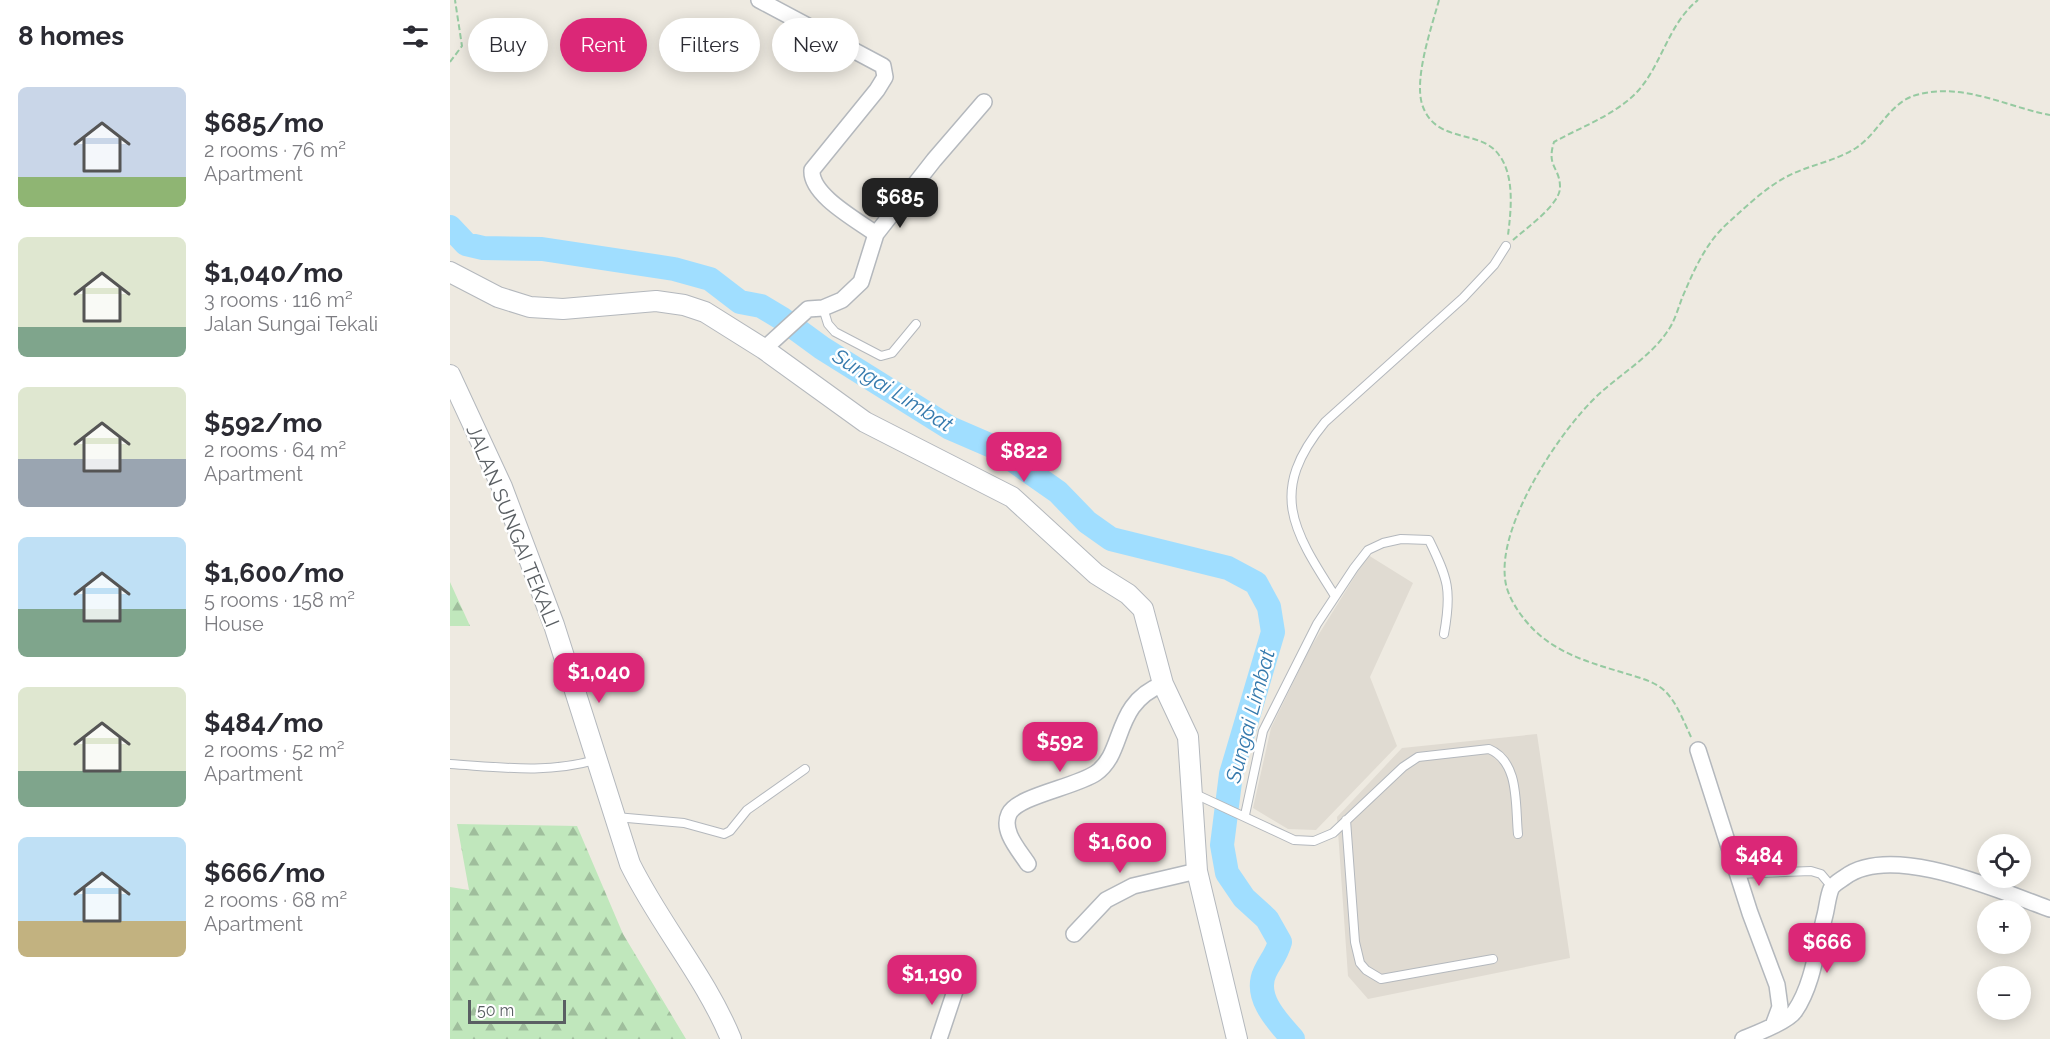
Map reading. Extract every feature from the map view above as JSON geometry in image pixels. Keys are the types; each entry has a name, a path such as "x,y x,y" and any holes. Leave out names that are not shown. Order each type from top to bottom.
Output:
{"street":[{"path":"759,0 883,66 885,77 877,90 812,170 811,177 821,194 876,234"},
{"path":"764,349 808,309 823,308 842,300 861,282 876,234 934,160 984,102"},
{"path":"450,272 498,297 531,307 563,309 656,301 684,305 705,312 764,349 865,422 1012,497 1096,574 1128,594 1143,609 1162,684 1188,737 1197,871 1237,1039"},
{"name":"JALAN SUNGAI TEKALI","path":"450,375 502,487 554,625 630,864 642,887 711,994 731,1039"},
{"path":"1028,864 1009,834 1006,822 1010,812 1019,803 1075,785 1097,773 1107,762 1120,728 1135,702 1148,690 1162,684"},
{"path":"1698,750 1737,874 1777,985 1780,1007 1774,1023"},
{"path":"1743,1039 1788,1018 1795,1011 1805,989 1832,887 1851,873 1869,866 1890,864 1924,869 1982,885 2050,909"},
{"path":"1074,934 1106,900 1133,886 1197,871"},
{"path":"939,1039 956,988"}],"lane":[{"path":"1335,596 1319,571 1292,516 1289,495 1297,463 1308,442 1325,422 1463,298 1494,265 1506,246"},
{"path":"823,308 828,324 835,332 874,355 892,353 916,324"},
{"path":"1245,815 1263,731 1317,624 1368,550 1401,539 1429,540 1445,575 1450,602 1444,634"},
{"path":"1193,793 1245,815 1294,840 1314,841 1333,832 1403,767 1418,757 1489,749 1500,753 1510,767 1518,834"},
{"path":"450,764 552,769 597,759"},
{"path":"614,817 684,823 724,834 747,810 805,770"},
{"path":"1346,820 1355,942 1360,963 1366,970 1381,979 1493,959"},
{"path":"1737,874 1811,871 1821,874 1832,887"}],"path":[{"path":"450,62 462,46 454,0"},
{"path":"1439,0 1420,83 1422,104 1434,124 1449,133 1486,144 1499,154 1509,176 1510,217 1506,246"},
{"path":"1506,246 1550,207 1559,195 1560,186 1549,157 1554,142 1621,106 1638,90 1678,20 1698,0"},
{"path":"1698,750 1675,704 1664,690 1646,680 1583,661 1540,639 1516,609 1505,578 1507,554 1523,500 1549,455 1590,403 1654,348 1669,330 1693,271 1712,240 1770,186 1788,176 1854,149 1869,138 1904,99 1920,94 1949,91 1972,94 2050,115"}],"shaded area":[{"path":"1368,555 1413,583 1370,677 1397,746 1316,830 1288,829 1253,808 1271,728 1309,650"},
{"path":"1537,734 1570,958 1368,999 1348,976 1337,817 1402,748"}],"green space":[{"path":"450,582 470,626 450,626"},
{"path":"457,824 577,826 623,934 686,1039 450,1039 450,887 469,890"}],"waterway":[{"name":"Sungai Limbat","path":"450,227 466,244 483,248 542,249 674,269 710,279 740,302 761,306 781,318 822,348 950,428 994,447 1058,492 1087,522 1111,539 1228,568 1256,583 1269,607 1273,632 1231,774 1222,845 1227,873 1244,898 1267,919 1280,942 1265,972 1262,991 1269,1008 1293,1039"}]}
